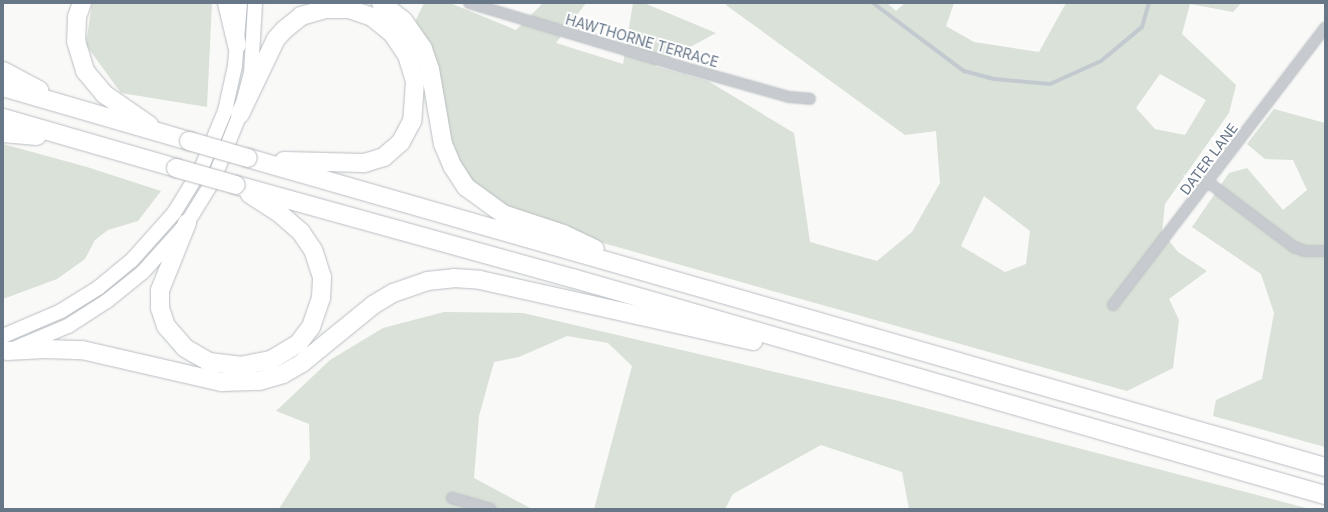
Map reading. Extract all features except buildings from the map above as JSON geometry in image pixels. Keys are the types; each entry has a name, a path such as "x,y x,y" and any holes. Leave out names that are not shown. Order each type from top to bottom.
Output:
{"highway":[{"path":"82,3 77,16 76,41 81,62 89,79 104,94 161,133"},
{"path":"227,3 237,45"},
{"path":"380,3 403,20 423,49 430,69 443,144 453,168 466,187 483,202 503,214 563,234 645,272"},
{"path":"240,114 276,39 292,22 312,12 349,9 372,17 392,32 400,43 412,70 416,95 412,121 401,142 384,157 352,165 248,158"},
{"path":"3,71 70,107"},
{"path":"3,87 1325,467"},
{"path":"3,118 1325,495"},
{"path":"3,133 89,142"},
{"path":"187,223 160,290 162,318 179,343 192,354 209,362 240,366 271,360 298,344 311,327 321,298 322,277 316,256 308,240 295,226 236,185"},
{"path":"4,347 82,350 222,382 259,381 283,374 302,363 373,305 393,293 427,281 454,278 480,280 687,329 866,363"}],"main road":[{"path":"4,347 98,288 132,260 162,228 193,184 213,144 231,90 237,45 240,3"},
{"path":"4,347 68,326 107,301 143,272 187,223 213,181 240,114 251,73 255,3"}],"street":[{"name":"HAWTHORNE TERRACE","path":"469,3 686,68 789,97 810,99"},
{"name":"DATER LANE","path":"1113,305 1325,28"},
{"path":"1208,182 1294,247 1305,251 1325,251"},
{"path":"452,498 490,509"}],"shaded area":[{"path":"92,3 212,3 207,107 121,93 86,45"},
{"path":"424,3 450,3 516,30 543,3 586,3 556,43 623,64 633,3 644,3 716,33 655,66 708,81 794,133 810,242 877,261 912,232 940,183 936,131 905,135 726,5 727,3 887,3 896,11 905,3 954,3 946,26 974,42 1039,52 1066,3 1241,3 1233,12 1190,4 1182,34 1236,85 1229,113 1165,204 1162,232 1178,252 1207,271 1169,299 1179,320 1173,368 1127,391 543,226 459,183 411,30","holes":["1160,74 1206,100 1185,135 1155,129 1136,108","984,196 1030,231 1026,264 1005,272 961,246"]},
{"path":"1274,109 1325,123 1325,447 1213,416 1216,400 1262,379 1274,313 1261,274 1192,227 1229,173 1247,168 1283,210 1307,190 1293,160 1265,159 1247,144"},
{"path":"3,144 87,167 161,191 138,221 108,230 95,240 85,259 57,279 3,299"},
{"path":"444,312 523,313 895,400 1310,509 909,509 902,472 821,445 733,494 725,509 594,509 632,366 608,343 567,336 519,357 494,362 479,416 474,478 532,509 279,509 310,459 309,424 276,411 330,360 383,328"}],"waterway":[{"path":"873,3 964,71 994,79 1050,84 1101,61 1142,27 1149,3"}]}
